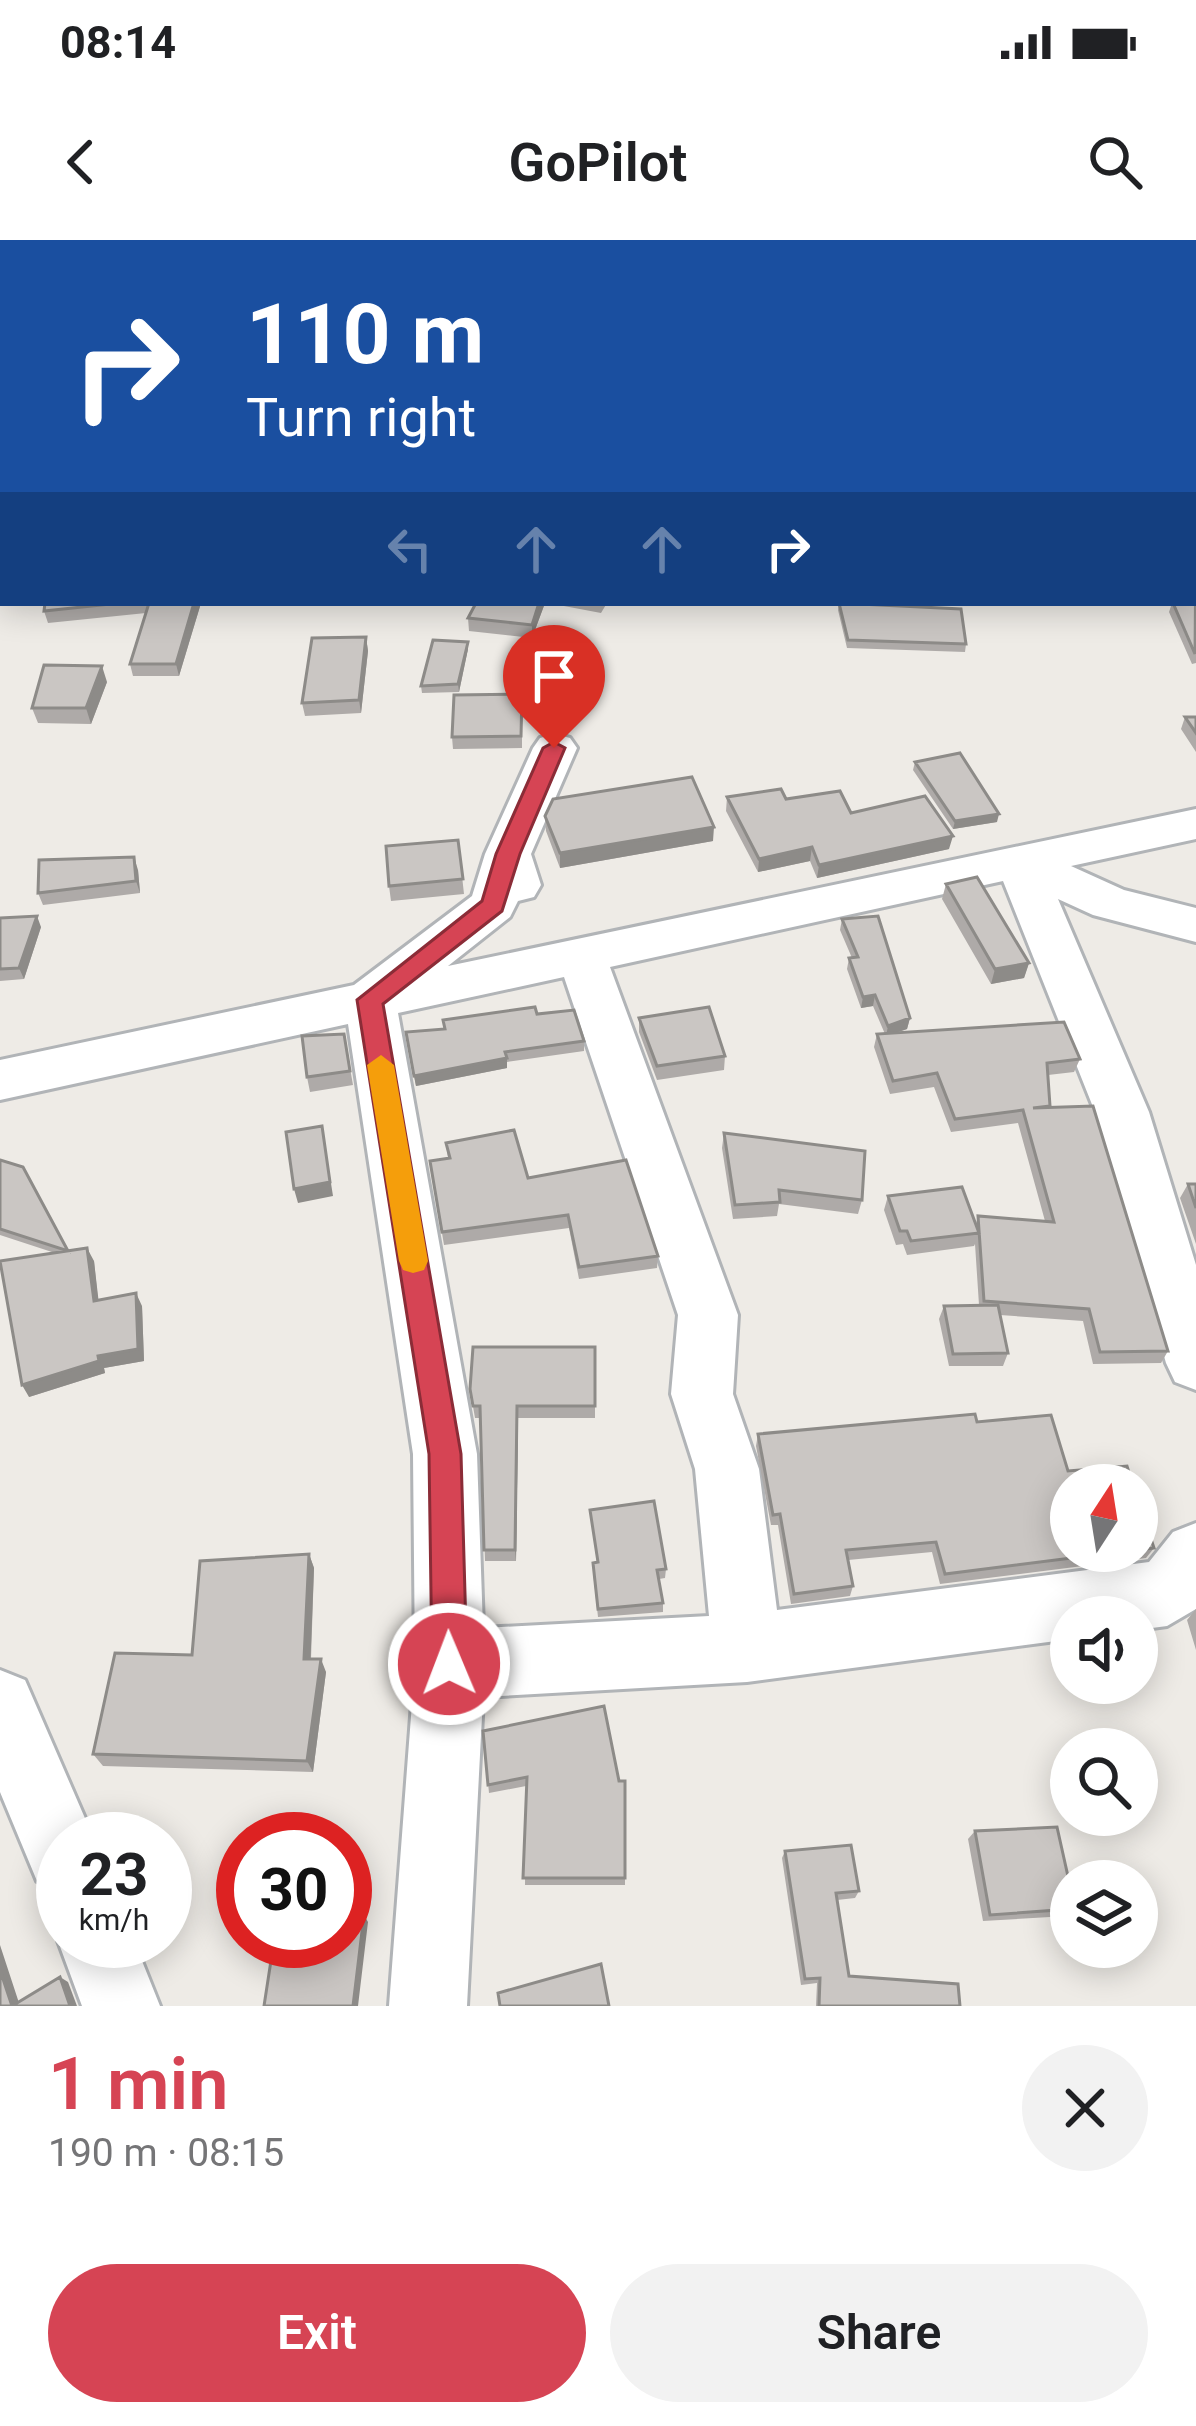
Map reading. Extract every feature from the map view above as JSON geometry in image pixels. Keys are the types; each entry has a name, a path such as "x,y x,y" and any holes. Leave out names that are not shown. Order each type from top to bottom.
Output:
{"street":[{"path":"370,1000 493,905 508,854 554,748"},
{"path":"0,1081 1196,824"},
{"path":"503,973 520,894 508,854"},
{"path":"1019,862 1110,903 1196,925"},
{"path":"1019,862 1122,1112 1196,1363"},
{"path":"581,954 709,1315 702,1394 727,1469 747,1648"},
{"path":"370,1000 445,1454 449,1664 428,2006"},
{"path":"449,1664 747,1648 1168,1593 1196,1555"},
{"path":"0,1705 45,1812"},
{"path":"106,1968 121,2006"}],"building":[{"path":"45,606 92,606 44,611"},
{"path":"148,606 193,606 176,664 130,664"},
{"path":"474,606 538,606 532,625 468,618"},
{"path":"840,606 900,606 961,609 966,644 848,640"},
{"path":"1174,606 1195,606 1195,654"},
{"path":"366,637 359,700 302,703 312,638"},
{"path":"433,640 468,642 458,684 421,686"},
{"path":"44,665 102,666 86,708 32,708"},
{"path":"522,694 521,736 452,737 454,695"},
{"path":"960,753 999,814 955,821 915,762"},
{"path":"692,777 714,827 560,853 545,816 553,799"},
{"path":"781,789 786,799 840,791 851,813 925,796 953,836 819,865 812,847 759,859 727,797"},
{"path":"458,840 463,879 389,886 386,846"},
{"path":"134,857 136,881 38,893 39,860"},
{"path":"977,877 1029,963 995,969 946,884"},
{"path":"37,916 19,968 0,969 0,918"},
{"path":"878,916 910,1018 888,1026 875,995 863,997 849,958 858,957 842,919"},
{"path":"535,1007 537,1014 574,1010 584,1041 505,1052 507,1058 414,1076 406,1032 445,1029 443,1020"},
{"path":"709,1007 725,1056 657,1066 639,1018"},
{"path":"1064,1022 1080,1059 1047,1063 1050,1106 1033,1108 1093,1106 1168,1351 1100,1352 1089,1309 984,1301 978,1216 1054,1222 1023,1110 955,1119 937,1073 893,1081 877,1034"},
{"path":"344,1034 350,1071 307,1077 302,1036"},
{"path":"322,1126 330,1182 294,1189 286,1132"},
{"path":"514,1130 528,1178 626,1160 658,1256 579,1267 568,1215 442,1232 430,1161 450,1158 446,1143"},
{"path":"724,1133 865,1151 862,1200 779,1190 780,1202 735,1205"},
{"path":"0,1160 23,1167 68,1251 0,1229"},
{"path":"1188,1184 1196,1184 1196,1208"},
{"path":"962,1187 979,1233 911,1241 907,1231 900,1231 888,1196"},
{"path":"87,1248 94,1301 136,1293 138,1349 98,1356 99,1361 22,1385 0,1261"},
{"path":"998,1305 1008,1353 953,1354 944,1306"},
{"path":"473,1347 595,1347 595,1406 517,1406 515,1550 484,1550 480,1406 473,1406 470,1389"},
{"path":"975,1414 977,1422 1051,1415 1066,1464 1050,1464 1050,1561 945,1574 936,1542 846,1550 853,1586 794,1594 780,1514 773,1515 758,1434"},
{"path":"654,1501 666,1569 657,1570 663,1603 598,1609 593,1563 598,1562 590,1510"},
{"path":"309,1554 304,1659 321,1659 307,1761 93,1754 115,1653 192,1655 200,1561"},
{"path":"604,1706 619,1781 625,1781 625,1878 523,1878 527,1777 488,1785 483,1731"},
{"path":"1050,1827 1050,1836 1059,1836 1064,1860 1050,1860 1050,1911 990,1915 975,1831"},
{"path":"851,1845 859,1891 836,1893 849,1976 958,1984 960,2006 819,2006 820,1978 805,1979 785,1851"},
{"path":"601,1964 609,2006 500,2006 498,1993"},
{"path":"270,1968 358,1968 353,2006 264,2006"},
{"path":"0,1970 12,2006 0,2006"},
{"path":"60,1977 70,2006 12,2006"}],"slow traffic":[{"path":"381,1065 413,1261"}],"route":[{"path":"449,1664 445,1454 370,1000 493,905 508,854 554,748"}]}
